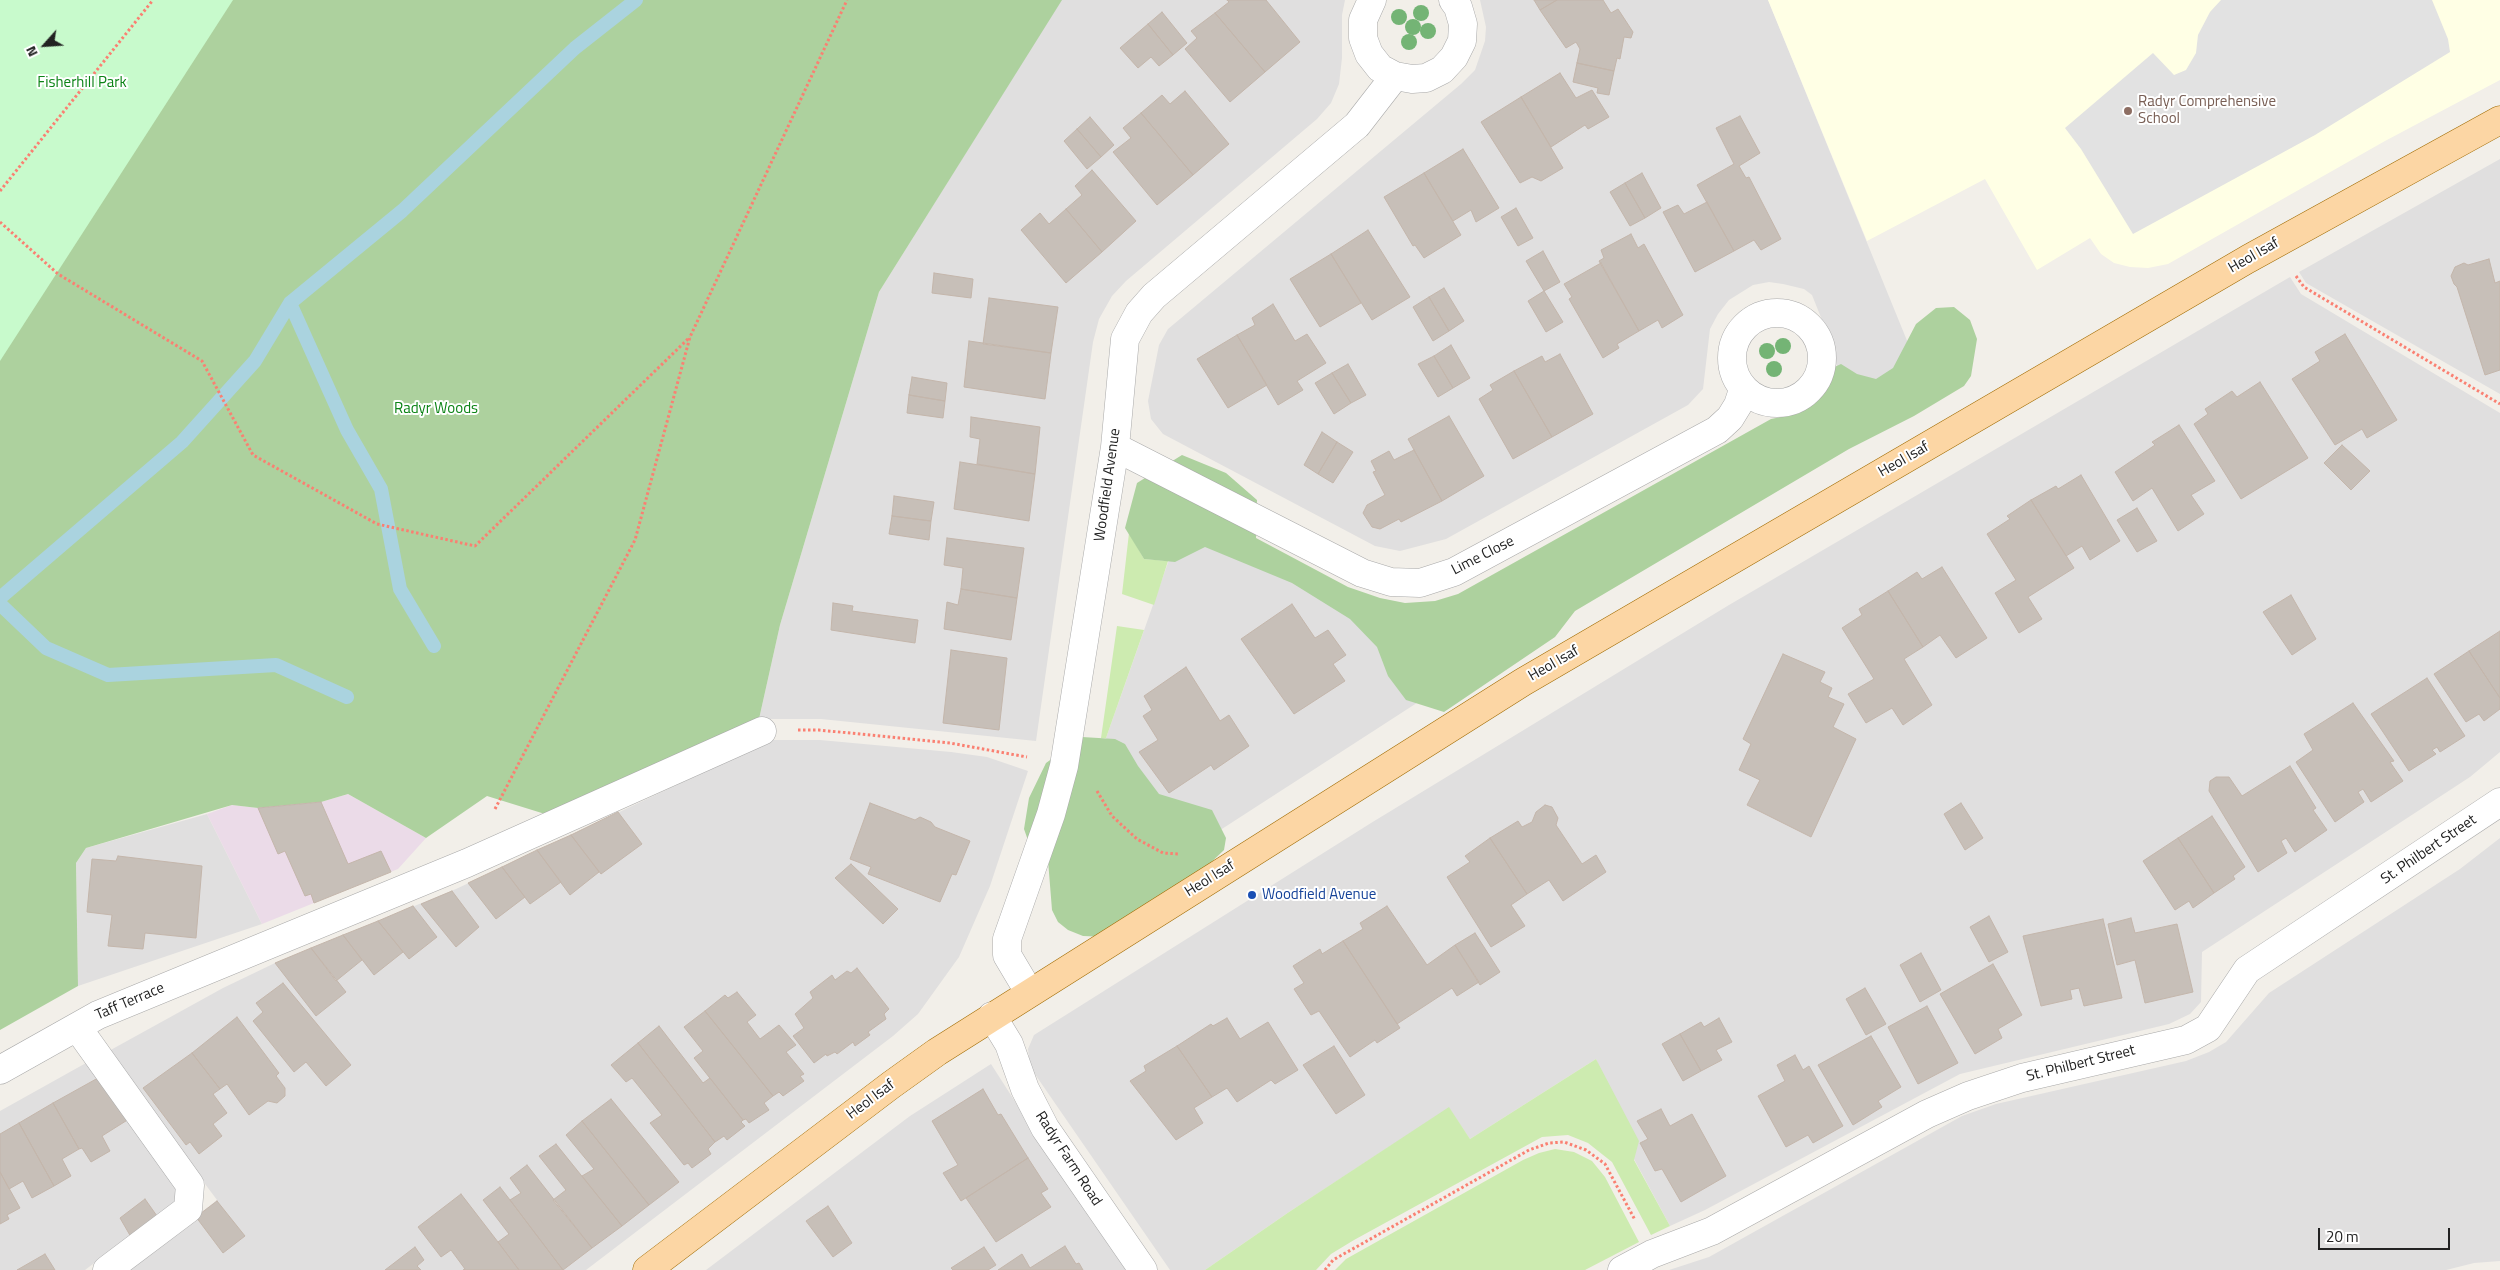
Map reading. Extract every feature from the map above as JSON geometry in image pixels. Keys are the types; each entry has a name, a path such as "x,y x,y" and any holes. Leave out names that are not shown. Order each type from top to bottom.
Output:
{"main road":[{"name":"Heol Isaf","path":"647,1270 890,1084 1029,992 1523,682 2248,259 2500,120"}],"street":[{"path":"1372,0 1363,20 1363,38 1369,54 1380,68 1396,76 1412,79 1426,78 1442,70 1454,58 1462,42 1463,24 1458,7 1453,0"},
{"name":"Woodfield Avenue","path":"1029,992 1007,955 1008,939 1051,814 1064,766 1115,447 1126,339 1139,313 1154,296 1357,125 1396,76"},
{"name":"Lime Close","path":"1115,447 1362,574 1391,582 1420,583 1454,572 1716,430 1730,418 1738,405 1743,390"},
{"name":"Taff Terrace","path":"0,1070 98,1015 468,863 762,731"},
{"name":"St. Philbert Street","path":"1622,1270 1652,1254 1712,1231 1927,1114 1968,1096 2022,1078 2186,1040 2208,1028 2247,970 2500,802"},
{"name":"Radyr Farm Road","path":"992,1016 1010,1044 1025,1089 1045,1128 1143,1270"},
{"path":"76,1027 190,1186 188,1209 107,1270"}],"path":[{"path":"0,191 153,0"},
{"path":"495,811 635,540 690,337 847,0"},
{"path":"0,222 58,274 202,361 253,455 377,524 475,546 690,337"},
{"path":"2292,270 2304,287 2500,404"},
{"path":"762,731 819,730 950,743 990,749 1064,766"},
{"path":"1096,786 1098,794 1112,816 1137,839 1163,853 1181,854"},
{"path":"1325,1270 1333,1260 1529,1150 1549,1143 1564,1142 1586,1150 1605,1164 1652,1254"}],"shaded area":[{"path":"1061,0 1345,0 1342,15 1342,58 1339,84 1331,103 1317,119 1126,281 1112,296 1099,319 1093,342 1036,741 821,719 759,719 780,625 879,292"},
{"path":"1480,0 1768,0 1919,370 1852,401 1839,375 1832,345 1812,295 1804,289 1783,284 1769,282 1753,285 1729,300 1718,314 1710,329 1703,389 1688,405 1446,539 1400,551 1375,546 1163,434 1151,419 1148,401 1159,345 1168,329 1461,84 1475,70 1485,41 1486,27"},
{"name":"Radyr Comprehensive School","path":"1768,0 2500,0 2500,80 2385,141 2168,264 2148,268 2130,267 2114,263 2101,254 2090,238 2037,270 1985,179 1867,241"},
{"path":"2221,0 2432,0 2448,39 2450,52 2315,135 2133,234 2081,149 2065,128 2153,53 2174,75 2186,70 2196,53 2198,35 2210,12"},
{"path":"2500,159 2500,394 2306,283 2299,272"},
{"path":"2290,277 2301,294 2500,413 2500,752 2470,777 2202,952 2201,1002 2190,1014 2169,1024 1960,1074 1705,1210 1670,1226 1634,1159 1596,1059 1470,1139 1449,1108 1289,1212 1205,1270 1170,1270 1030,1067 1028,1049 1034,1035 1371,823 1729,605"},
{"path":"1183,520 1382,627 1423,699 1211,836 1193,844 1106,738"},
{"path":"772,740 820,740 951,752 987,757 1028,771 990,886 959,957 918,1014 893,1036 586,1270 127,1270 217,1200 107,1052 223,988 275,963 456,889"},
{"path":"348,794 426,838 398,869 262,924 207,814 232,805 258,808 321,802"},
{"path":"207,814 262,924 78,986 76,863 86,848"},
{"path":"2500,838 2500,1261 2474,1263 2446,1270 1669,1270 1709,1257 1962,1116 1996,1104 2186,1061 2209,1052 2226,1042 2269,993 2460,869"},
{"path":"86,1063 178,1183 176,1201 85,1270 0,1270 0,1111"},
{"path":"991,1064 1085,1211 1126,1270 706,1270 910,1116"}],"green space":[{"name":"Fisherhill Park","path":"0,0 233,0 0,361"},
{"name":"Radyr Woods","path":"185,0 1062,0 879,292 780,625 759,719 545,814 487,796 426,838 348,794 321,802 258,808 232,805 86,848 76,863 78,986 0,1030 0,292"},
{"path":"1954,307 1970,320 1977,339 1971,376 1964,386 1914,416 1849,449 1575,611 1555,637 1444,712 1406,700 1388,676 1377,647 1350,619 1292,583 1205,547 1175,562 1144,559 1125,528 1137,483 1182,455 1226,473 1257,500 1256,538 1348,587 1380,598 1405,603 1435,601 1458,594 1771,419 1796,414 1808,395 1830,369 1841,364 1857,374 1876,379 1893,368 1916,324 1936,308"},
{"path":"1129,533 1144,559 1168,561 1154,605 1122,594"},
{"path":"1117,626 1144,630 1106,738 1101,738"},
{"path":"1082,737 1115,739 1125,744 1138,766 1159,794 1212,810 1226,838 1224,850 1132,938 1083,936 1068,930 1058,922 1052,910 1048,860 1030,846 1024,829 1029,798 1046,763"},
{"path":"1596,1059 1639,1141 1634,1160 1670,1226 1651,1235 1612,1162 1588,1143 1568,1135 1542,1137 1354,1240 1331,1254 1316,1270 1205,1270 1289,1212 1449,1107 1470,1139"},
{"path":"1555,1149 1574,1152 1592,1161 1605,1177 1639,1242 1585,1270 1335,1270 1346,1259 1523,1160"}],"building":[{"path":"1227,0 1266,0 1300,42 1265,72 1215,13 1229,2"},
{"path":"1534,0 1557,0 1540,10"},
{"path":"1557,0 1603,0 1611,13 1618,9 1633,32 1631,38 1624,37 1620,59 1617,58 1614,71 1577,63 1580,49 1576,42 1566,48 1540,10"},
{"path":"1162,12 1187,43 1173,55 1148,24"},
{"path":"1215,13 1265,72 1230,102 1185,49 1197,38 1191,31"},
{"path":"1148,24 1173,55 1159,66 1151,57 1138,68 1120,48"},
{"path":"1577,63 1614,71 1609,95 1597,93 1598,88 1573,82"},
{"path":"1560,73 1576,98 1592,90 1609,117 1588,129 1585,125 1551,147 1521,97"},
{"path":"1185,91 1229,144 1193,175 1141,113 1162,95 1170,104"},
{"path":"1521,97 1563,168 1541,181 1532,177 1520,183 1481,122"},
{"path":"1141,113 1193,175 1157,205 1113,152 1131,138 1123,128"},
{"path":"1740,116 1760,153 1739,166 1746,178 1749,177 1781,239 1761,250 1754,240 1734,251 1697,185 1734,164 1716,128"},
{"path":"1090,117 1114,145 1101,157 1077,129"},
{"path":"1077,129 1101,157 1087,169 1064,141"},
{"path":"1463,149 1499,208 1476,222 1471,210 1453,221 1424,173"},
{"path":"1092,170 1136,221 1102,252 1066,209 1082,195 1075,186"},
{"path":"1424,173 1461,235 1424,258 1415,245 1413,246 1384,197"},
{"path":"1642,173 1661,208 1645,218 1625,183"},
{"path":"1625,183 1645,218 1630,226 1610,192"},
{"path":"1707,202 1734,251 1695,272 1663,212 1678,205 1684,214"},
{"path":"1516,208 1533,238 1518,246 1501,217"},
{"path":"1066,209 1102,252 1066,283 1021,230 1040,213 1049,224"},
{"path":"1368,230 1410,297 1372,320 1331,254"},
{"path":"1631,234 1638,248 1644,244 1683,315 1662,328 1658,320 1639,331 1599,261 1604,258 1601,250"},
{"path":"1543,251 1560,282 1544,291 1526,261"},
{"path":"1331,254 1361,303 1320,327 1290,279"},
{"path":"2489,259 2495,283 2500,281 2500,370 2485,375 2457,287 2451,276 2455,267 2464,263 2468,265"},
{"path":"1601,263 1639,331 1617,344 1619,348 1603,358 1569,299 1572,297 1564,284"},
{"path":"934,273 973,279 971,298 932,293"},
{"path":"1444,288 1464,321 1449,331 1429,297"},
{"path":"1544,291 1563,322 1546,332 1528,301"},
{"path":"1429,297 1449,331 1433,341 1413,307"},
{"path":"989,298 1058,307 1051,353 983,344"},
{"path":"1273,304 1295,341 1307,334 1326,363 1297,381 1303,390 1278,405 1237,335 1255,325 1252,318"},
{"path":"2345,334 2397,420 2367,438 2362,429 2335,445 2292,379 2320,361 2315,352"},
{"path":"1237,335 1267,385 1228,408 1197,359"},
{"path":"969,341 1051,353 1045,399 964,387"},
{"path":"1451,345 1470,378 1453,388 1434,356"},
{"path":"1560,354 1593,414 1552,437 1514,371 1542,356 1545,362"},
{"path":"1434,356 1453,388 1438,397 1418,364"},
{"path":"1348,364 1366,395 1351,403 1332,373"},
{"path":"1514,371 1552,437 1513,459 1479,399 1493,390 1490,385"},
{"path":"1332,373 1351,403 1334,414 1315,383"},
{"path":"912,377 947,383 945,401 909,395"},
{"path":"2260,382 2308,458 2241,499 2194,424 2208,414 2205,409 2232,391 2237,397"},
{"path":"909,395 945,401 943,418 907,413"},
{"path":"1449,416 1484,476 1442,501 1408,439"},
{"path":"971,417 1040,427 1035,474 977,464 980,439 970,437"},
{"path":"2179,425 2215,481 2191,495 2204,514 2178,531 2152,488 2133,501 2115,472 2155,445 2152,442"},
{"path":"1322,432 1337,442 1318,474 1304,465"},
{"path":"1337,442 1353,452 1333,483 1318,474"},
{"path":"2342,445 2370,471 2351,490 2324,463"},
{"path":"1414,450 1442,501 1401,522 1399,519 1380,529 1372,527 1363,513 1367,505 1385,495 1373,472 1376,471 1371,461 1389,451 1394,460"},
{"path":"960,462 1035,474 1029,521 954,509"},
{"path":"2081,475 2120,541 2090,560 2082,546 2066,556 2031,500 2056,486 2058,489"},
{"path":"894,496 934,502 931,521 892,516"},
{"path":"2031,500 2074,568 2028,597 2042,619 2019,633 1995,593 2016,580 1987,534 2010,519 2007,516"},
{"path":"2137,508 2157,541 2137,552 2117,520"},
{"path":"892,516 931,521 929,540 889,534"},
{"path":"947,538 1024,548 1017,598 961,589 963,568 944,565"},
{"path":"1942,567 1987,638 1956,658 1940,635 1923,647 1888,591 1917,572 1922,579"},
{"path":"961,589 1017,598 1011,640 944,629 947,602 958,605"},
{"path":"1888,591 1923,647 1904,659 1932,705 1903,725 1892,708 1866,723 1848,694 1874,679 1842,628 1862,615 1859,609"},
{"path":"2291,595 2316,639 2292,655 2263,612"},
{"path":"833,603 853,606 852,611 918,620 915,643 831,630"},
{"path":"1292,604 1315,638 1328,630 1346,655 1333,664 1345,681 1294,714 1241,639"},
{"path":"2500,631 2500,698 2469,651"},
{"path":"951,650 1007,658 999,730 943,723"},
{"path":"2469,651 2500,698 2500,709 2484,721 2479,714 2466,722 2434,674"},
{"path":"1783,654 1825,672 1820,682 1832,688 1828,697 1844,704 1833,727 1856,739 1811,837 1747,805 1760,780 1739,770 1751,744 1743,739"},
{"path":"1186,667 1220,721 1229,715 1249,746 1214,770 1211,765 1169,793 1139,752 1158,740 1143,716 1152,710 1144,696"},
{"path":"2427,678 2465,736 2440,752 2437,747 2432,750 2436,754 2409,771 2371,714"},
{"path":"2353,703 2394,761 2390,762 2403,781 2371,802 2363,789 2358,792 2364,802 2335,822 2296,762 2313,750 2304,734"},
{"path":"2290,766 2316,808 2313,810 2327,830 2295,852 2286,838 2281,841 2287,853 2258,872 2209,791 2210,781 2216,777 2229,777 2242,796"},
{"path":"321,802 348,864 381,851 391,872 314,903 311,894 305,896 285,851 278,854 258,808"},
{"path":"870,803 915,820 920,817 931,822 935,827 970,841 956,875 952,874 940,902 868,874 871,867 850,859"},
{"path":"1961,803 1983,838 1965,850 1944,814"},
{"path":"1545,805 1552,807 1558,818 1556,825 1582,864 1596,855 1606,872 1563,901 1549,880 1527,894 1490,838 1518,821 1522,827 1532,822 1536,812"},
{"path":"618,812 642,844 601,874 571,835"},
{"path":"2212,816 2245,867 2233,876 2235,879 2214,893 2178,838"},
{"path":"571,835 599,872 570,895 537,850"},
{"path":"1490,838 1527,894 1511,905 1525,926 1491,947 1447,877 1470,862 1465,856"},
{"path":"2178,838 2214,893 2193,908 2189,901 2175,910 2143,861"},
{"path":"537,850 561,882 530,904 502,867"},
{"path":"118,856 202,866 196,938 145,933 143,949 108,946 112,915 87,912 92,859 116,861"},
{"path":"851,864 898,909 883,924 835,878"},
{"path":"502,867 525,897 496,919 468,883"},
{"path":"452,891 479,927 456,947 421,904"},
{"path":"413,906 437,937 409,959 378,921"},
{"path":"1387,906 1427,965 1455,945 1479,982 1457,996 1452,988 1397,1024 1343,941 1363,929 1360,923"},
{"path":"1989,916 2008,952 1989,962 1970,927"},
{"path":"2131,918 2135,933 2177,924 2193,992 2145,1003 2135,960 2117,965 2108,924"},
{"path":"2103,919 2122,998 2084,1006 2079,988 2070,990 2072,999 2041,1006 2023,936"},
{"path":"378,921 403,952 374,975 343,935"},
{"path":"1475,933 1500,972 1480,985 1455,945"},
{"path":"343,935 362,960 336,981 311,948"},
{"path":"1343,941 1400,1028 1377,1043 1375,1040 1350,1057 1319,1011 1311,1015 1294,989 1304,983 1293,966 1320,949 1322,954"},
{"path":"311,948 346,992 316,1016 275,963"},
{"path":"1921,953 1941,990 1920,1002 1900,965"},
{"path":"1993,964 2022,1015 1998,1029 2002,1038 1975,1054 1940,994"},
{"path":"857,968 889,1009 884,1014 886,1019 868,1032 870,1035 855,1046 853,1042 837,1054 835,1052 827,1056 826,1054 814,1063 793,1036 804,1028 795,1014 813,998 810,992 832,975 835,980 847,971 851,973"},
{"path":"283,983 351,1065 326,1086 306,1062 294,1072 253,1021 263,1012 256,1003"},
{"path":"1865,988 1886,1024 1866,1035 1846,999"},
{"path":"737,992 756,1015 747,1022 760,1039 779,1025 796,1045 786,1052 804,1074 800,1076 804,1081 783,1096 779,1092 773,1096 705,1011 725,995 728,998"},
{"path":"1927,1006 1958,1063 1918,1084 1888,1027"},
{"path":"705,1011 773,1096 764,1103 769,1110 749,1123 746,1119 743,1120 694,1058 703,1051 684,1027"},
{"path":"237,1017 279,1073 276,1076 285,1088 285,1096 277,1103 268,1101 249,1115 227,1084 220,1089 192,1053"},
{"path":"1227,1018 1240,1039 1268,1022 1298,1070 1275,1084 1271,1080 1237,1102 1227,1088 1212,1097 1177,1046 1211,1024 1213,1026"},
{"path":"1719,1018 1732,1042 1716,1050 1722,1060 1701,1071 1680,1034 1701,1022 1704,1027"},
{"path":"659,1026 703,1083 710,1078 743,1120 741,1122 745,1126 727,1140 724,1136 715,1142 638,1043"},
{"path":"1680,1034 1701,1071 1683,1081 1662,1044"},
{"path":"1871,1036 1901,1087 1878,1101 1882,1107 1853,1125 1818,1065"},
{"path":"638,1043 715,1142 708,1149 711,1154 692,1168 688,1163 684,1165 650,1123 662,1115 632,1078 626,1082 611,1065"},
{"path":"1177,1046 1212,1097 1194,1108 1203,1123 1176,1140 1130,1081 1146,1071 1144,1066"},
{"path":"1334,1046 1365,1095 1336,1114 1303,1065"},
{"path":"192,1053 220,1089 213,1094 227,1113 213,1124 222,1136 199,1154 190,1142 186,1145 143,1088"},
{"path":"1795,1055 1803,1070 1809,1066 1843,1126 1813,1143 1808,1135 1786,1147 1758,1096 1785,1081 1777,1065"},
{"path":"98,1078 129,1119 102,1136 110,1151 91,1162 82,1148 79,1149 53,1103"},
{"path":"983,1089 998,1115 1001,1114 1028,1158 961,1201 943,1173 958,1165 932,1121"},
{"path":"611,1099 679,1182 649,1205 582,1121"},
{"path":"53,1103 79,1149 62,1159 71,1176 54,1186 19,1123"},
{"path":"1661,1109 1670,1126 1692,1114 1726,1176 1681,1202 1662,1169 1655,1171 1640,1143 1648,1139 1637,1121"},
{"path":"582,1121 649,1205 622,1226 582,1176 594,1169 566,1135"},
{"path":"19,1123 54,1186 32,1198 23,1181 9,1189 0,1172 0,1134"},
{"path":"556,1144 622,1226 592,1248 553,1200 566,1190 539,1156"},
{"path":"1028,1158 1048,1189 1041,1193 1051,1207 996,1242 966,1198"},
{"path":"527,1165 592,1248 563,1270 510,1200 521,1193 510,1178"},
{"path":"0,1172 20,1208 7,1215 9,1219 0,1224"},
{"path":"500,1187 563,1270 519,1270 498,1242 509,1234 483,1200"},
{"path":"461,1194 519,1270 463,1270 465,1269 451,1250 441,1257 418,1227"},
{"path":"145,1199 157,1216 131,1237 120,1218"},
{"path":"217,1201 245,1236 223,1253 196,1217"},
{"path":"828,1206 852,1243 833,1257 806,1221"},
{"path":"1065,1246 1076,1264 1079,1263 1083,1270 998,1270 1022,1254 1030,1268"},
{"path":"415,1247 424,1260 417,1266 421,1270 385,1270"},
{"path":"984,1247 996,1265 988,1270 953,1270 951,1268"},
{"path":"45,1254 55,1270 17,1270"}],"waterway":[{"path":"0,598 182,442 255,361 290,303 402,211 575,48 636,0"},
{"path":"290,303 347,430 381,489 400,589 434,646"},
{"path":"0,604 46,648 108,675 276,665 347,697"}],"place":[{"name":"Radyr Comprehensive School","path":"2128,111"},
{"name":"Woodfield Avenue","path":"1252,895"}]}
